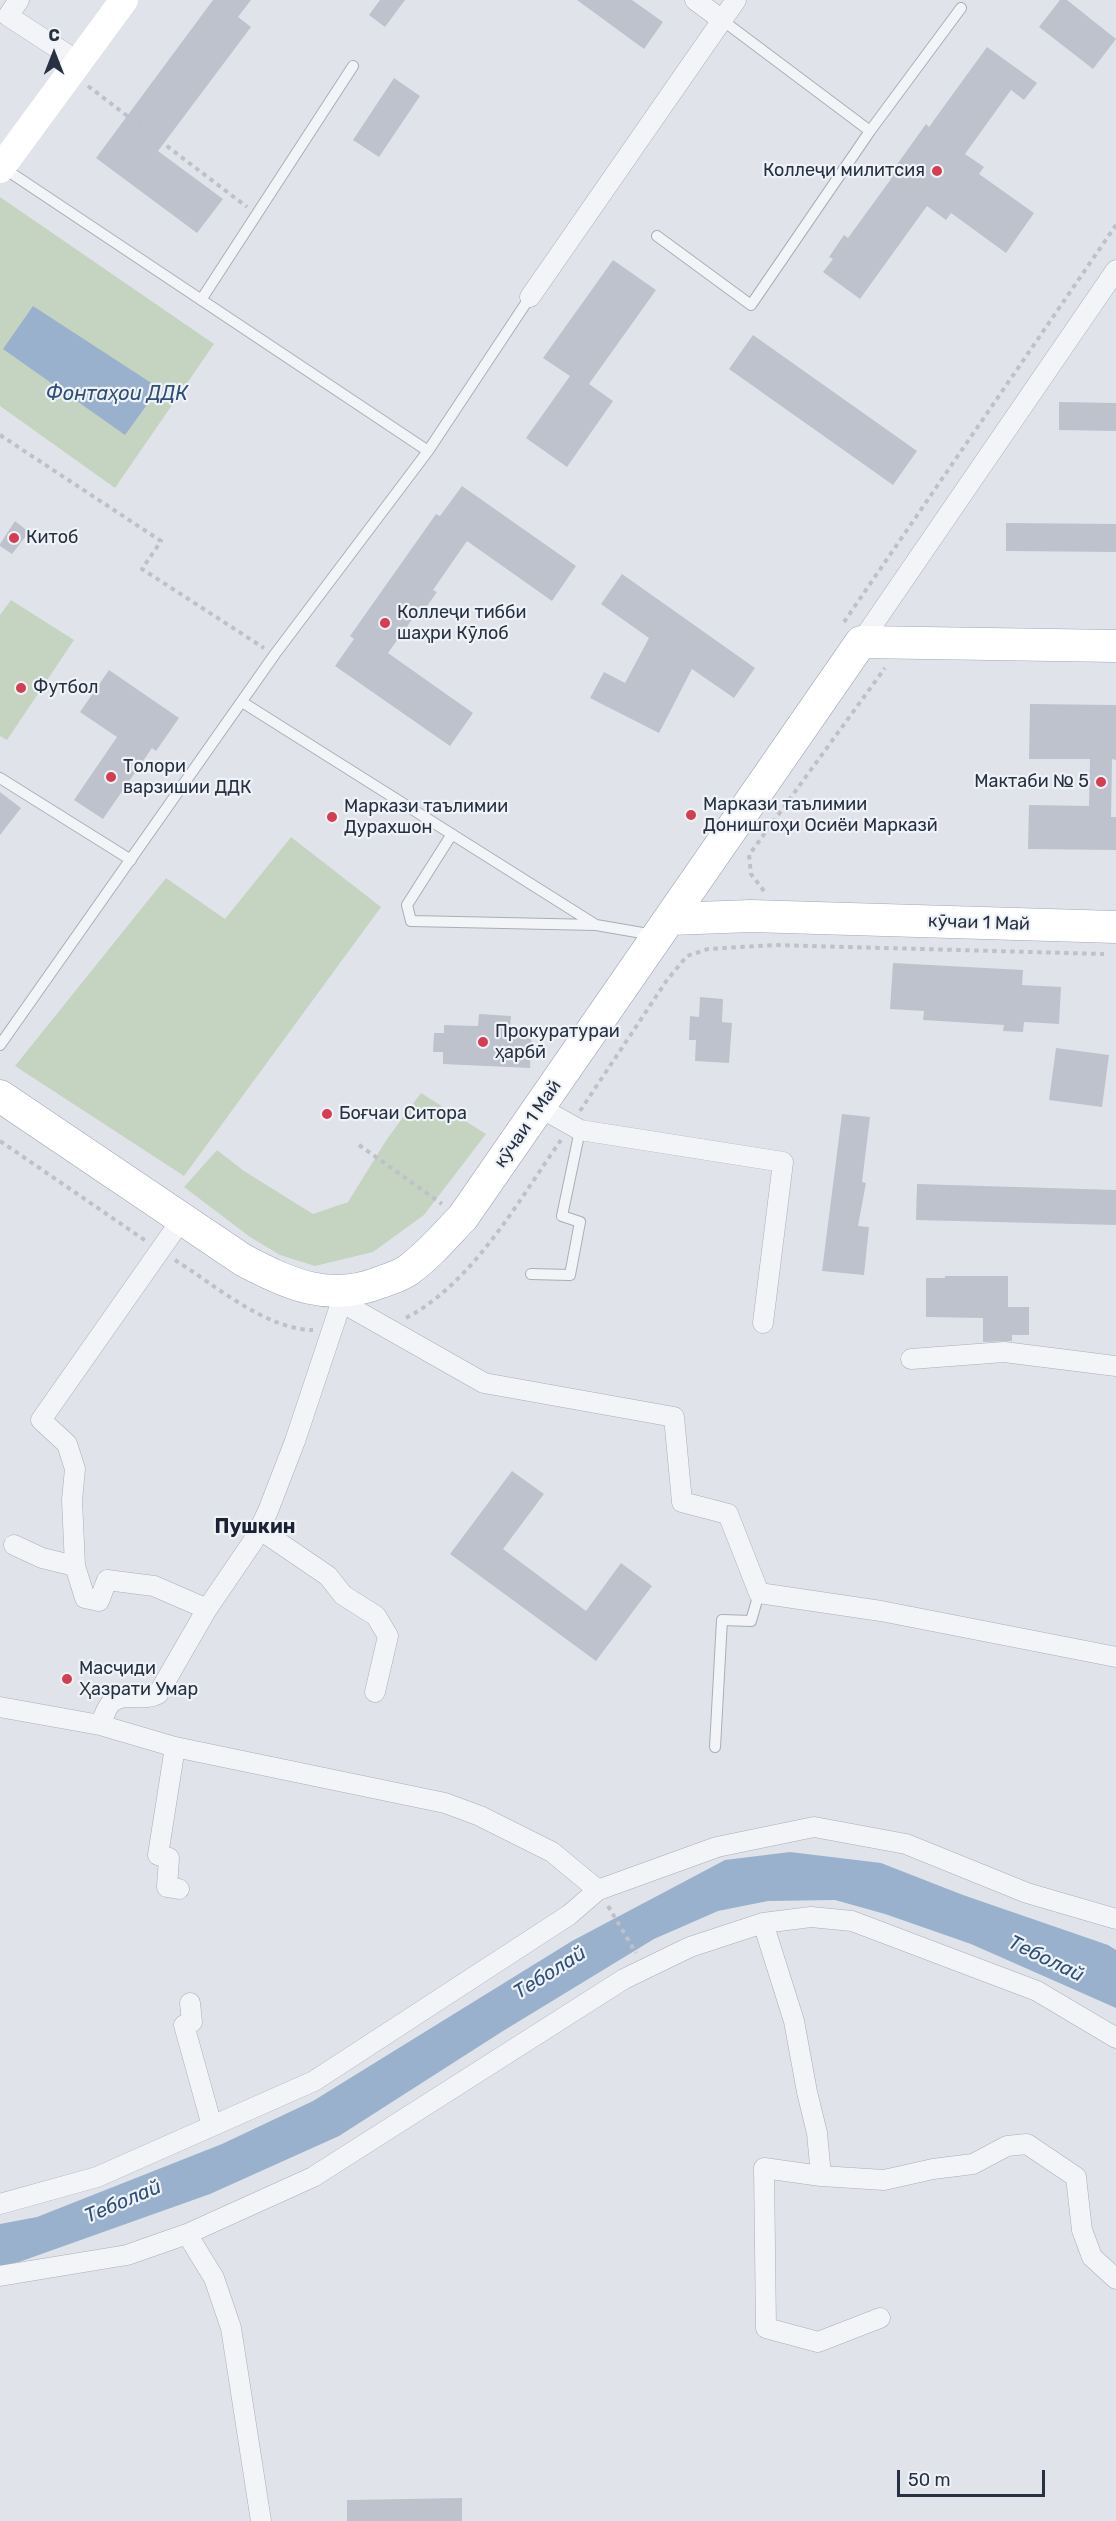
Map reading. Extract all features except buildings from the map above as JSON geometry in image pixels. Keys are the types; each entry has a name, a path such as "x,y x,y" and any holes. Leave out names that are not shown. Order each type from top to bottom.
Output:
{"main road":[{"path":"664,928 851,634 903,643 1116,646"},
{"name":"кӯчаи 1 Май","path":"0,1096 243,1260 275,1277 311,1290 343,1297 405,1273 431,1251 447,1206 539,1107 664,928 751,916 1116,927"}],"street":[{"path":"19,0 8,16 75,67"},
{"path":"1,168 124,0"},
{"path":"695,0 722,20"},
{"path":"530,297 736,0"},
{"path":"851,634 1116,270"},
{"path":"539,1107 580,1130 783,1162 763,1323"},
{"path":"182,1219 40,1420 66,1444 75,1469 72,1500 75,1566 85,1598 99,1602 107,1580 154,1586 207,1609"},
{"path":"100,1725 110,1704 122,1697 148,1699 158,1694 207,1609 259,1529 295,1442 343,1297 484,1383 674,1417 682,1502 728,1514 759,1593 881,1611 1116,1657"},
{"path":"911,1359 1004,1352 1116,1366"},
{"path":"259,1529 328,1576 343,1594 376,1616 388,1636 375,1692"},
{"path":"14,1545 42,1558 75,1566"},
{"path":"0,1707 100,1725 176,1747 446,1803 480,1816 552,1852 598,1890"},
{"path":"176,1747 158,1855 169,1858 167,1887 179,1889"},
{"path":"0,2204 98,2176 314,2082 569,1914 598,1890 717,1847 814,1827 906,1844 1027,1893 1116,1919"},
{"path":"0,2276 127,2255 187,2234 313,2177 624,1979 690,1947 763,1923 811,1917 852,1921 1037,1991 1116,2038"},
{"path":"763,1923 794,2021 817,2133 820,2176"},
{"path":"190,2003 192,2022 184,2025 212,2126"},
{"path":"880,2318 818,2342 766,2328 764,2168 820,2176 884,2180 933,2169 973,2164 1007,2146 1027,2144 1076,2177 1082,2230 1092,2257 1116,2279"},
{"path":"187,2234 214,2278 231,2328 261,2521"}],"lane":[{"path":"657,236 752,305 870,131 961,8"},
{"path":"722,20 870,131"},
{"path":"201,300 353,66"},
{"path":"1,168 428,451"},
{"path":"0,1045 275,654 428,451 530,297"},
{"path":"242,702 596,925"},
{"path":"0,778 131,860"},
{"path":"452,834 407,905 411,921 664,928"},
{"path":"531,1274 570,1275 580,1222 562,1216 580,1130"},
{"path":"715,1747 722,1620 752,1621 759,1593"}],"path":[{"path":"75,67 257,215"},
{"path":"851,634 1116,225"},
{"path":"0,435 161,541 142,569 275,654"},
{"path":"773,891 764,891 752,874 749,855 903,643"},
{"path":"359,1145 447,1206"},
{"path":"609,1908 637,1955"}],"green space":[{"path":"0,197 214,344 115,488 0,406"},
{"name":"Футбол","path":"11,600 74,640 7,740 0,736 0,615"},
{"path":"291,837 381,907 184,1176 15,1066 166,878 225,919"},
{"path":"421,1093 486,1134 424,1215 373,1252 315,1266 280,1255 250,1237 184,1187 217,1150 244,1171 313,1214 348,1202 387,1139"}],"water":[{"name":"Фонтаҳои ДДК","path":"33,306 159,388 125,435 3,349"},
{"name":"Теболай","path":"790,1852 881,1863 963,1895 1108,1945 1116,1950 1116,2008 971,1944 885,1914 835,1900 768,1901 718,1911 654,1939 503,2031 339,2136 210,2194 19,2262 0,2266 0,2224 37,2217 222,2144 313,2101 572,1941 725,1860"}],"place":[{"name":"Коллеҷи милитсия","path":"937,171"},
{"name":"Китоб","path":"14,538"},
{"name":"Коллеҷи тибби шаҳри Кӯлоб","path":"385,623"},
{"name":"Футбол","path":"21,688"},
{"name":"Толори варзишии ДДК","path":"111,777"},
{"name":"Мактаби № 5","path":"1101,782"},
{"name":"Маркази таълимии Донишгоҳи Осиёи Марказӣ","path":"691,815"},
{"name":"Маркази таълимии Дурахшон","path":"332,817"},
{"name":"Прокуратураи ҳарбӣ","path":"483,1042"},
{"name":"Боғчаи Ситора","path":"327,1114"},
{"name":"Масҷиди Ҳазрати Умар","path":"67,1679"}],"district":[{"name":"Пушкин","path":"255,1527"}]}
